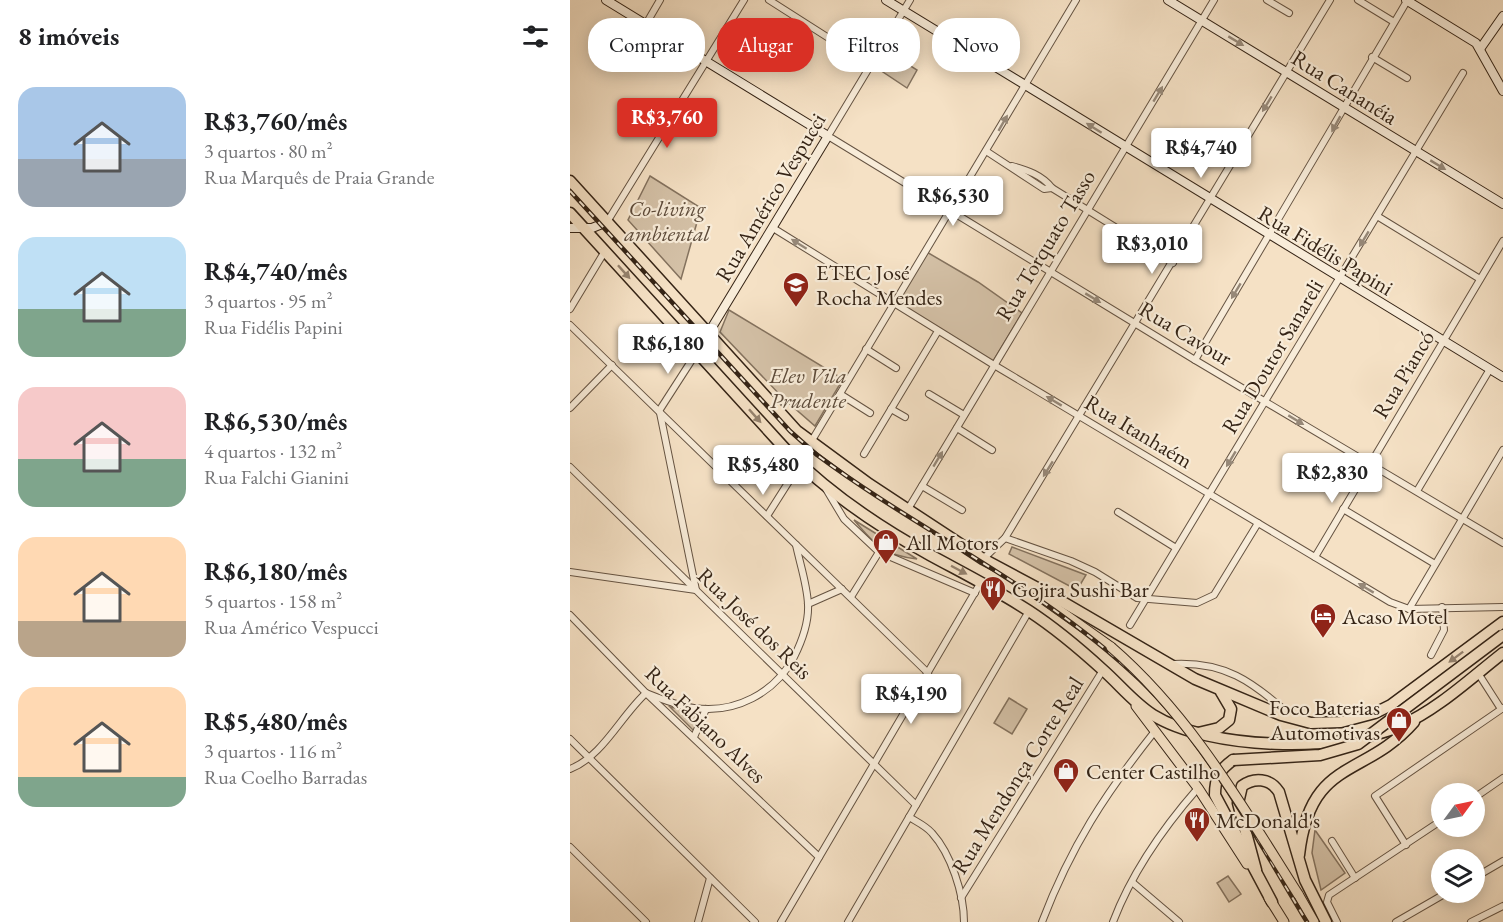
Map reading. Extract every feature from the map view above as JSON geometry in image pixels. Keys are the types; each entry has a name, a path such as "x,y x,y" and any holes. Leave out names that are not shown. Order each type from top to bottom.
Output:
{"highway":[{"path":"570,181 811,443 982,558 1056,598 1166,664 1218,689 1297,721 1341,723 1375,713 1412,691 1503,622"},
{"path":"570,199 579,191"},
{"path":"570,213 800,464 824,485 908,542 981,581 1029,611 1103,670 1129,697 1176,728 1231,742 1338,741 1384,733 1420,715 1503,653"},
{"path":"1272,902 1215,795 1216,778 1220,771 1233,760 1320,755 1358,744 1503,635"},
{"path":"1195,734 1219,728 1229,720 1231,709 1218,689"},
{"path":"1299,861 1305,820 1322,789 1342,772 1400,736 1420,715"},
{"path":"1256,870 1238,803 1240,789 1252,780 1272,784 1279,792 1310,893 1326,922"}],"main road":[{"path":"1002,570 1111,647 1157,690 1203,746 1314,922"},
{"path":"1129,697 1198,788 1284,922"}],"street":[{"name":"Rua Cavour","path":"606,0 636,18"},
{"path":"650,18 660,0"},
{"path":"570,228 584,228 607,222 744,0"},
{"path":"770,0 826,36"},
{"name":"Rua Fidélis Papini","path":"886,0 1503,377"},
{"name":"Rua Américo Vespucci","path":"900,18 910,0"},
{"path":"811,443 1076,0"},
{"name":"Rua Cananéia","path":"1168,0 1503,204"},
{"name":"Rua Torquato Tasso","path":"908,509 1214,0"},
{"path":"982,558 1005,538 1330,0"},
{"path":"1358,0 1394,22"},
{"path":"1195,360 1270,236 1406,0 1474,42 1480,48 1503,91"},
{"path":"1270,1 1289,13"},
{"path":"1480,48 1503,16"},
{"path":"1372,57 1407,78"},
{"name":"Rua Cavour","path":"706,62 1195,360 1503,543"},
{"name":"Rua Américo Vespucci","path":"659,411 709,334 867,72"},
{"name":"Rua Doutor Sanareli","path":"1130,625 1463,73"},
{"path":"986,152 1012,166 1030,171 1052,188 1173,263"},
{"path":"1377,216 1480,279"},
{"name":"Rua Itanhaém","path":"773,228 938,331 1390,602 1409,609 1503,607"},
{"name":"Rua Piancó","path":"1315,557 1503,241"},
{"path":"570,309 605,251"},
{"path":"570,325 928,673"},
{"path":"864,454 938,331"},
{"path":"866,349 896,368"},
{"path":"570,408 612,365"},
{"path":"1416,491 1490,369"},
{"path":"840,394 870,413"},
{"path":"929,394 964,415"},
{"path":"891,409 905,417"},
{"path":"570,572 696,590 659,411"},
{"path":"957,428 992,450"},
{"path":"1409,609 1503,450"},
{"path":"767,516 800,464"},
{"name":"Rua José dos Reis","path":"570,467 916,806"},
{"path":"824,485 844,519 879,552 975,593"},
{"path":"922,486 962,510"},
{"path":"1343,509 1435,564"},
{"path":"1118,512 1176,548"},
{"path":"1005,538 1071,561 1095,572 1137,598 1197,603 1209,599 1258,523"},
{"path":"570,769 590,759 616,725 646,693 681,705 706,709 721,708 751,699 773,686 783,675 802,638 808,604 795,543"},
{"path":"851,597 879,552"},
{"path":"781,922 981,581"},
{"path":"808,604 842,589"},
{"path":"1431,655 1444,630 1442,607"},
{"path":"848,922 1029,611"},
{"name":"Rua Fabiano Alves","path":"570,615 646,693 819,858"},
{"path":"1166,664 1205,664 1240,676 1263,691 1297,721"},
{"name":"Rua Mendonça Corte Real","path":"961,898 1103,670"},
{"path":"1406,845 1375,797 1502,708 1477,673"},
{"path":"694,737 706,709"},
{"path":"1042,922 1082,832 1155,731"},
{"path":"570,739 755,922"},
{"path":"1485,790 1503,778"},
{"path":"1113,922 1149,852 1198,788"},
{"path":"909,817 932,833 938,841 961,898 964,922"},
{"path":"1337,922 1327,902 1329,896 1431,828"},
{"path":"1332,841 1355,878"},
{"path":"570,847 646,922"},
{"path":"1485,872 1503,861"},
{"path":"698,922 711,878"},
{"path":"1132,882 1179,922"},
{"path":"1396,922 1431,902"},
{"path":"1471,922 1503,906"}],"green space":[{"path":"883,72 916,72 907,88"},
{"name":"Co-living ambiental","path":"650,176 701,208 681,279 628,220"},
{"path":"925,251 978,282 1022,313 992,363 894,303"},
{"name":"Elev Vila Prudente","path":"729,310 843,379 815,426 784,399 720,332"},
{"path":"854,520 917,559 896,555 881,547"},
{"path":"1012,547 1086,575 1077,590 1009,554"},
{"path":"1009,698 1027,709 1012,734 994,723"},
{"path":"670,707 701,713 694,731"},
{"path":"1315,830 1345,873 1321,890 1312,853"},
{"path":"1228,876 1241,894 1229,902 1217,883"}],"railway":[{"path":"570,191 790,431 817,455 1064,617 1140,680 1189,735 1210,765 1251,827 1307,922"}],"place":[{"name":"ETEC José Rocha Mendes","path":"796,308"},
{"name":"All Motors","path":"886,565"},
{"name":"Gojira Sushi Bar","path":"993,612"},
{"name":"Acaso Motel","path":"1323,639"},
{"name":"Foco Baterias Automotivas","path":"1399,743"},
{"name":"Center Castilho","path":"1066,794"},
{"name":"McDonald's","path":"1197,843"}]}
